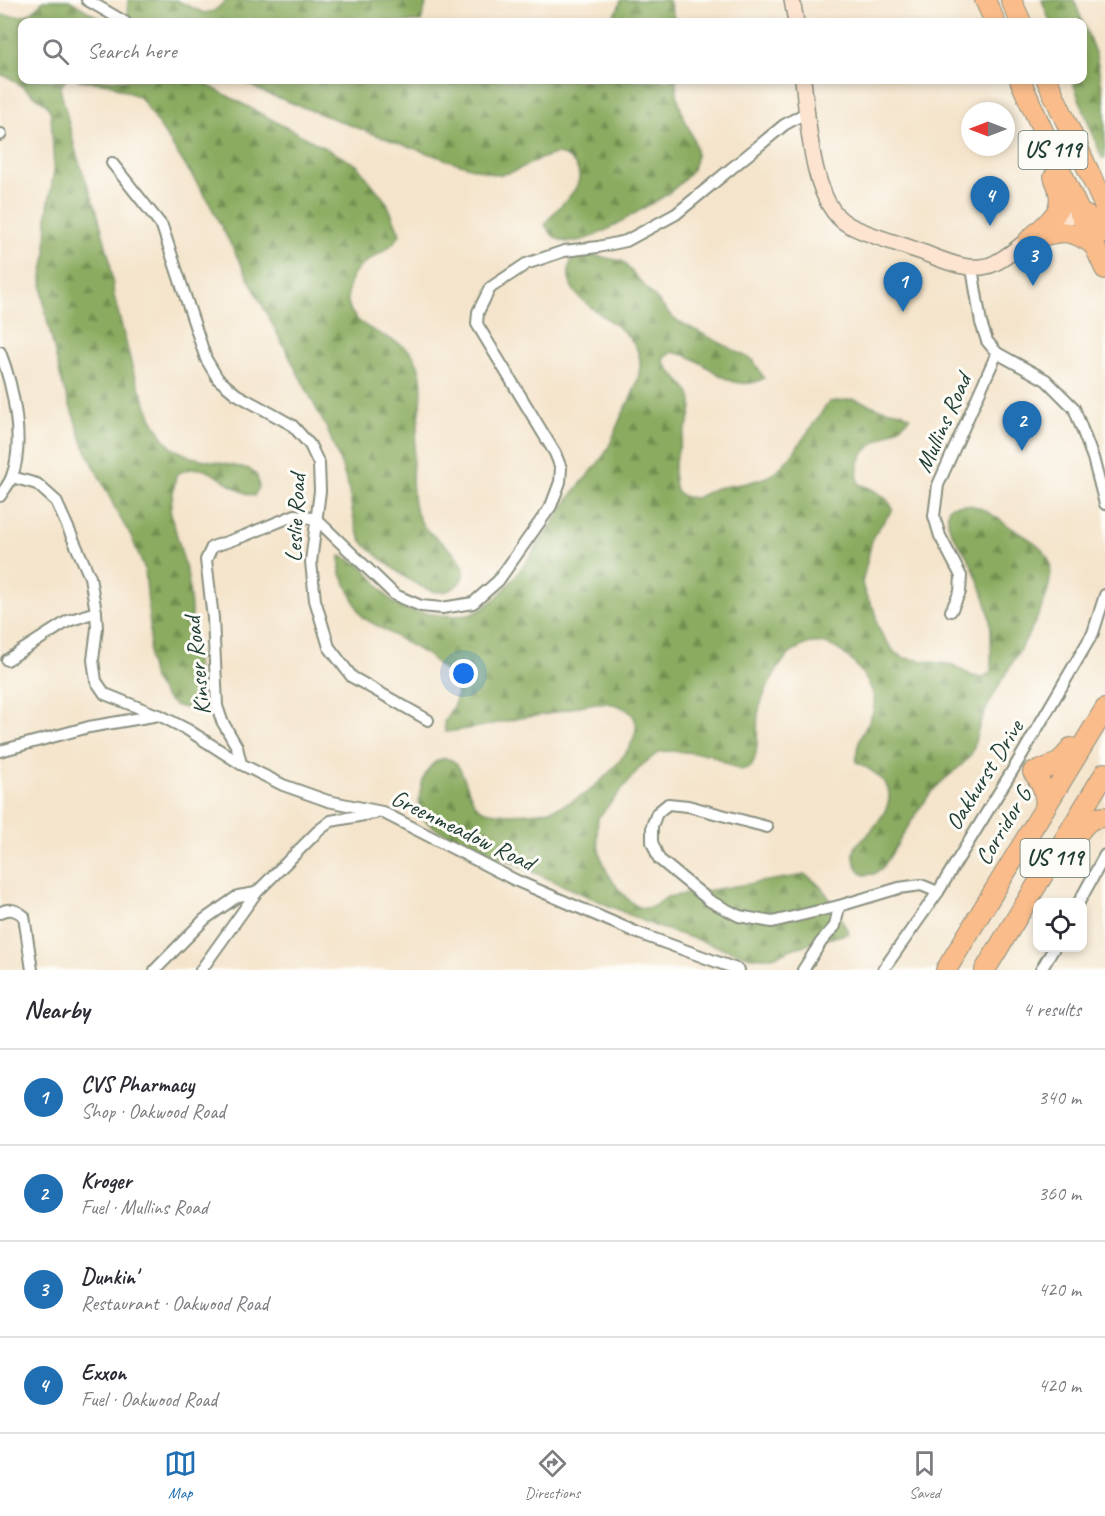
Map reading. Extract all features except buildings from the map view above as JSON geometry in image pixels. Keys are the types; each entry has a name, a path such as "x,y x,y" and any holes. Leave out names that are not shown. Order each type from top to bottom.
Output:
{"highway":[{"path":"985,0 993,18"},
{"path":"1011,0 1019,18"},
{"path":"1022,84 1020,99 1061,194 1060,205 1051,219 1028,241"},
{"name":"US 119","path":"1022,84 1082,214 1100,239 1105,269"},
{"path":"1023,84 1035,95 1082,189 1103,197"},
{"name":"US 119","path":"1049,84 1103,197"},
{"path":"1081,152 1105,171"},
{"path":"1028,241 1053,232 1065,231 1100,239"},
{"path":"1025,768 1051,768 1065,758 1105,692"},
{"name":"Corridor G","path":"946,970 1105,709"},
{"path":"1025,768 1041,782 1046,805"},
{"path":"1104,775 1102,795 1105,802"},
{"name":"US 119","path":"990,962 1104,775"},
{"path":"990,962 1027,912 1086,822 1097,817 1105,817"},
{"path":"959,970 1006,891 1004,875"}],"street":[{"path":"87,0 118,18"},
{"path":"792,0 795,18"},
{"path":"804,84 818,180 830,208 847,224 972,268 1000,261 1063,217 1082,214"},
{"path":"316,519 395,595 422,606 442,608 473,603 498,581 550,506 561,482 561,468 555,453 477,324 478,312 490,288 526,264 564,251 626,241 676,214 776,131 807,112"},
{"name":"Leslie Road","path":"112,163 162,226 206,359 218,379 236,394 292,425 310,445 319,464 320,491 311,562 314,591 329,648 352,677 428,720"},
{"path":"972,268 981,323 987,341 997,353 1046,380 1074,408 1093,458 1105,504"},
{"path":"0,352 15,413 17,451 12,477 0,496"},
{"name":"Mullins Road","path":"951,611 960,592 961,576 940,536 934,516 938,485 997,353"},
{"name":"Greenmeadow Road","path":"12,477 37,484 56,501 90,577 96,612 93,660 96,681 105,694 159,715 188,730 241,764 283,785 328,801 382,812 517,881 638,933 739,970"},
{"name":"Kinser Road","path":"241,764 237,747 222,721 217,706 213,618 206,560 212,547 295,515 316,519"},
{"name":"Oakhurst Drive","path":"883,970 938,892 963,848 1025,768 1094,633 1105,595"},
{"path":"7,660 68,621 96,612"},
{"path":"0,751 89,727 159,715"},
{"path":"767,827 688,806 668,804 657,813 652,825 652,842 659,859 710,901 739,916 772,922 839,906 898,888 921,885 938,892"},
{"path":"201,970 256,893 318,831 331,821 382,812"},
{"path":"1082,898 1105,855"},
{"path":"155,970 205,919 238,896 256,893"},
{"path":"803,970 821,942 835,926 839,906"},
{"path":"0,913 5,909 15,910 24,916 33,970"},
{"path":"1041,970 1052,952"}],"green space":[{"path":"43,0 69,0 99,18 18,18 18,84 0,74 0,15 29,14"},
{"path":"128,0 176,0 204,13 214,11 227,0 427,0 422,18 131,18 128,16"},
{"path":"621,0 669,0 674,18 612,18"},
{"path":"1042,0 1074,0 1081,18 1049,18"},
{"path":"1087,32 1096,55 1105,104 1105,158 1102,158 1074,84 1087,84"},
{"path":"18,84 63,84 60,88 77,156 97,211 110,261 114,296 134,374 152,419 172,448 191,457 249,469 257,476 259,487 254,496 244,493 207,471 187,470 176,475 170,510 188,577 198,681 195,703 185,708 174,705 166,698 153,680 149,659 150,626 145,570 131,536 84,446 62,383 47,319 42,276 46,256 47,214 54,171 51,113 46,104"},
{"path":"110,84 205,84 357,165 387,203 400,234 394,242 356,272 348,292 349,306 354,316 363,324 408,349 420,369 422,395 414,450 412,482 414,503 425,528 453,552 463,567 463,575 455,587 439,592 420,586 401,574 366,546 361,539 355,524 345,476 327,429 206,197 141,98"},
{"path":"248,84 676,84 678,100 695,144 696,156 692,169 680,184 658,200 595,236 569,242 556,238 545,225 575,190 578,182 579,174 576,166 568,157 558,154 548,156 514,171 493,174 379,136 265,93"},
{"path":"591,255 622,261 674,319 753,360 764,378 754,382 735,382 691,358 671,352 663,360 691,397 690,417 678,451 674,477 676,491 685,497 696,498 716,488 747,483 776,472 791,456 829,402 855,399 878,408 901,412 910,417 866,450 860,459 858,470 859,484 883,496 893,509 873,536 862,583 865,594 876,613 877,624 882,635 895,653 904,658 953,665 972,676 982,678 991,672 991,631 987,606 971,563 950,528 949,507 965,505 987,511 1033,541 1048,557 1050,579 1039,615 985,711 972,753 930,794 883,867 874,874 864,875 861,872 855,862 854,850 876,824 888,803 888,788 883,781 857,762 859,743 872,713 874,697 866,678 853,662 830,645 807,644 797,648 779,667 763,696 759,710 757,748 751,767 740,770 709,754 659,752 641,766 598,818 597,840 605,869 628,900 637,906 649,908 667,897 805,875 825,893 849,933 794,948 773,957 750,957 655,926 440,831 422,817 419,803 424,777 433,764 439,760 447,759 454,762 474,801 483,810 508,814 534,813 559,807 590,790 617,764 633,741 636,729 635,719 627,710 608,703 588,704 545,715 445,732 444,722 455,703 456,684 449,674 427,655 362,617 340,572 340,556 362,566 397,605 417,612 459,616 482,609 496,597 526,563 573,493 603,456 638,379 640,366 637,349 628,336 615,324 575,292 569,278 571,261 581,256"}],"place":[{"name":"Exxon","path":"990,226"},
{"name":"Dunkin'","path":"1033,286"},
{"name":"CVS Pharmacy","path":"903,312"},
{"name":"Kroger","path":"1022,451"}]}
